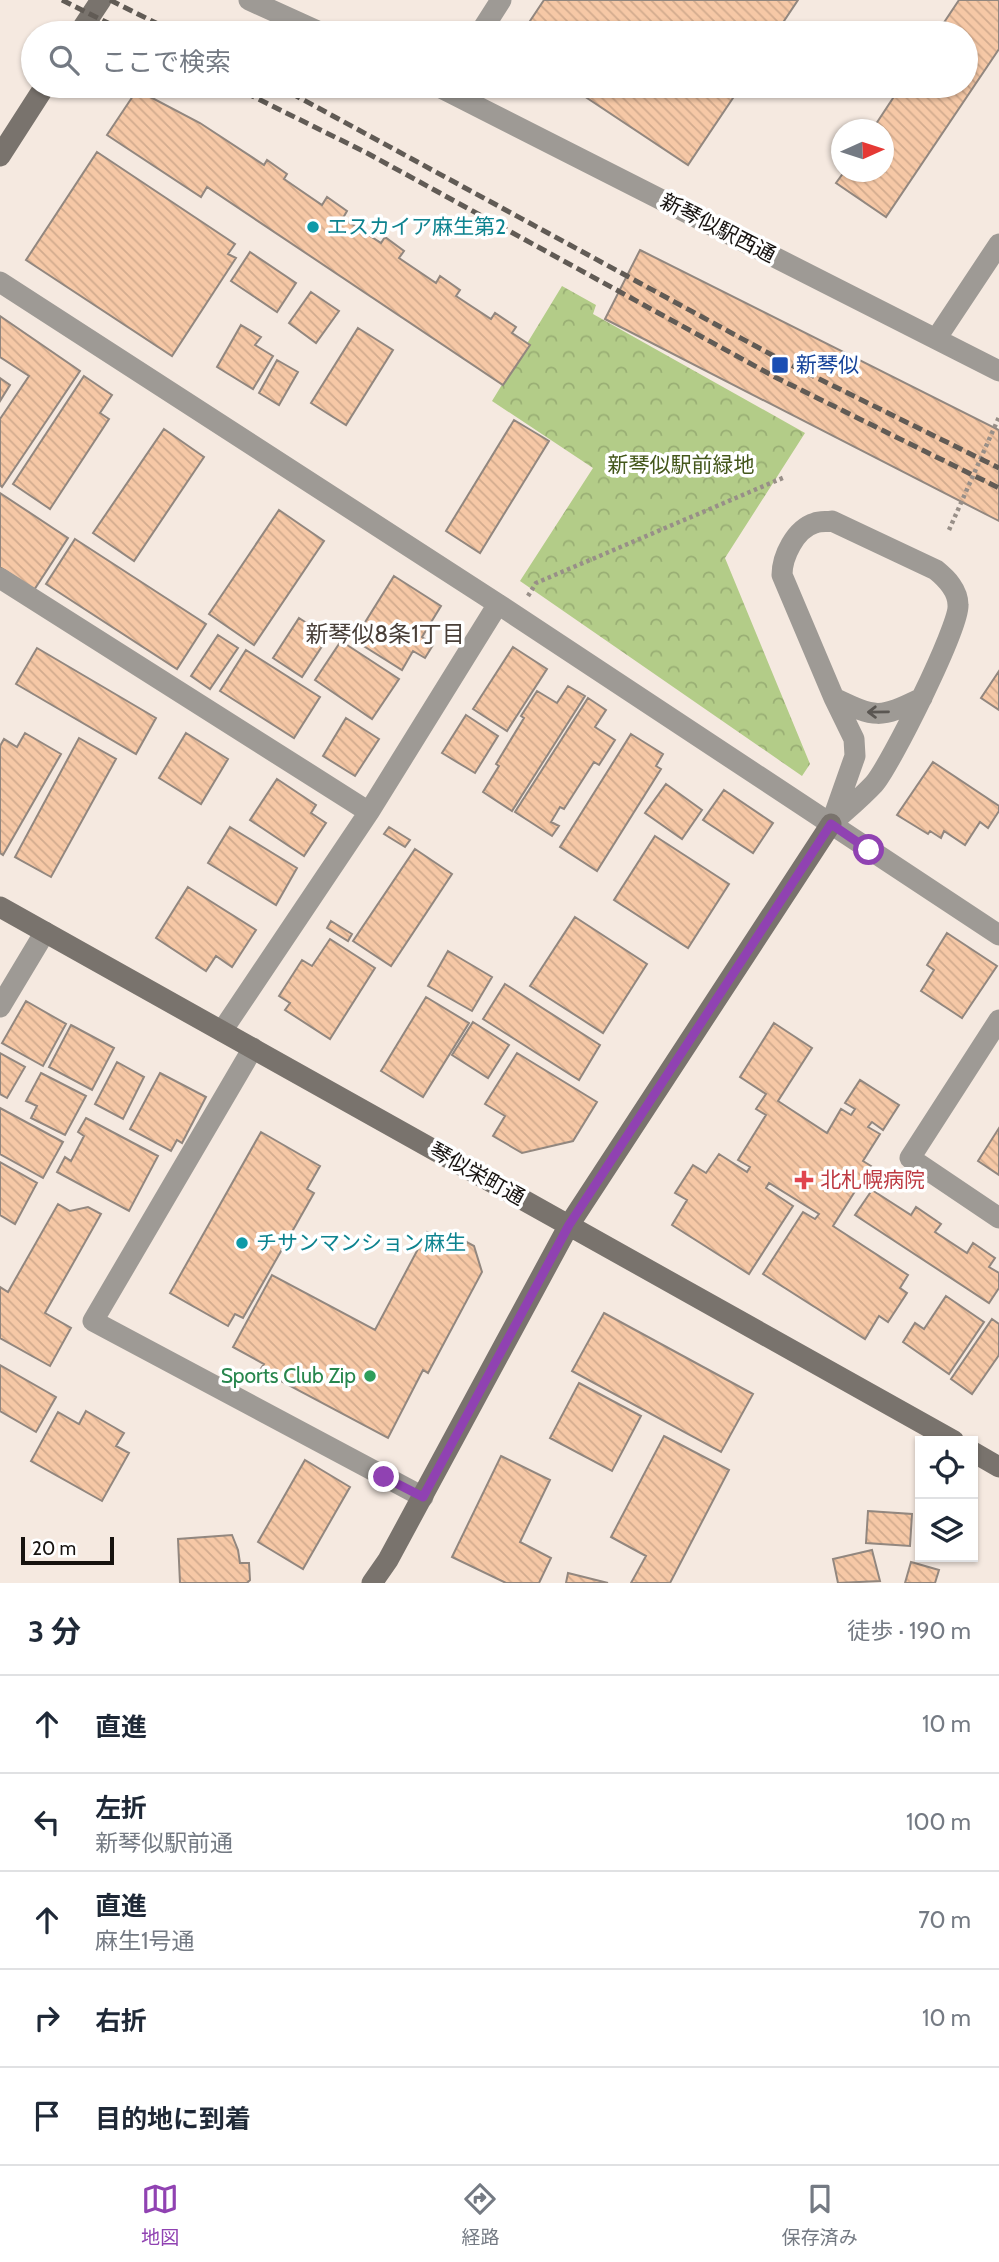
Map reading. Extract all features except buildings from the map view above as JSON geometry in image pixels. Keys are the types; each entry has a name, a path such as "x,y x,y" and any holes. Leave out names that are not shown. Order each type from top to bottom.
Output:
{"main road":[{"path":"87,21 101,0"},
{"path":"0,156 37,98"},
{"path":"372,1583 423,1497 569,1225 831,824"},
{"name":"琴似栄町通","path":"0,907 945,1436"},
{"path":"978,1455 999,1467"}],"street":[{"path":"249,0 295,21"},
{"path":"488,21 502,0"},
{"name":"新琴似駅西通","path":"463,98 999,371"},
{"path":"936,340 999,244"},
{"path":"0,282 498,604 999,936"},
{"path":"832,521 936,570 947,579 956,593 959,606 954,628 922,698 876,782 831,824 855,756 854,739 782,575 782,561 800,532 814,523 832,521"},
{"path":"0,578 369,812"},
{"path":"222,1031 369,812 498,604"},
{"path":"834,698 868,713 893,712 922,698"},
{"path":"0,1007 45,932"},
{"path":"999,1020 910,1158 999,1218"},
{"path":"253,1048 93,1321 423,1497"}],"path":[{"path":"948,530 999,417"},
{"path":"525,600 536,583 785,477"}],"green space":[{"name":"新琴似駅前緑地","path":"562,286 596,305 593,314 805,433 725,558 810,764 802,776 520,581 593,468 492,401"}],"railway":[{"path":"62,0 104,21"},
{"path":"110,0 152,21"},
{"path":"256,98 367,153 775,377 999,488"},
{"path":"300,98 783,361 999,468"}],"place":[{"name":"エスカイア麻生第2","path":"313,227"},
{"name":"新琴似","path":"780,365"},
{"name":"北札幌病院","path":"804,1180"},
{"name":"チサンマンション麻生","path":"242,1243"},
{"name":"Sports Club Zip","path":"370,1376"}],"district":[{"name":"新琴似8条1丁目","path":"385,634"}],"route":[{"path":"384,1477 423,1497 569,1225 831,824 869,850"}]}
